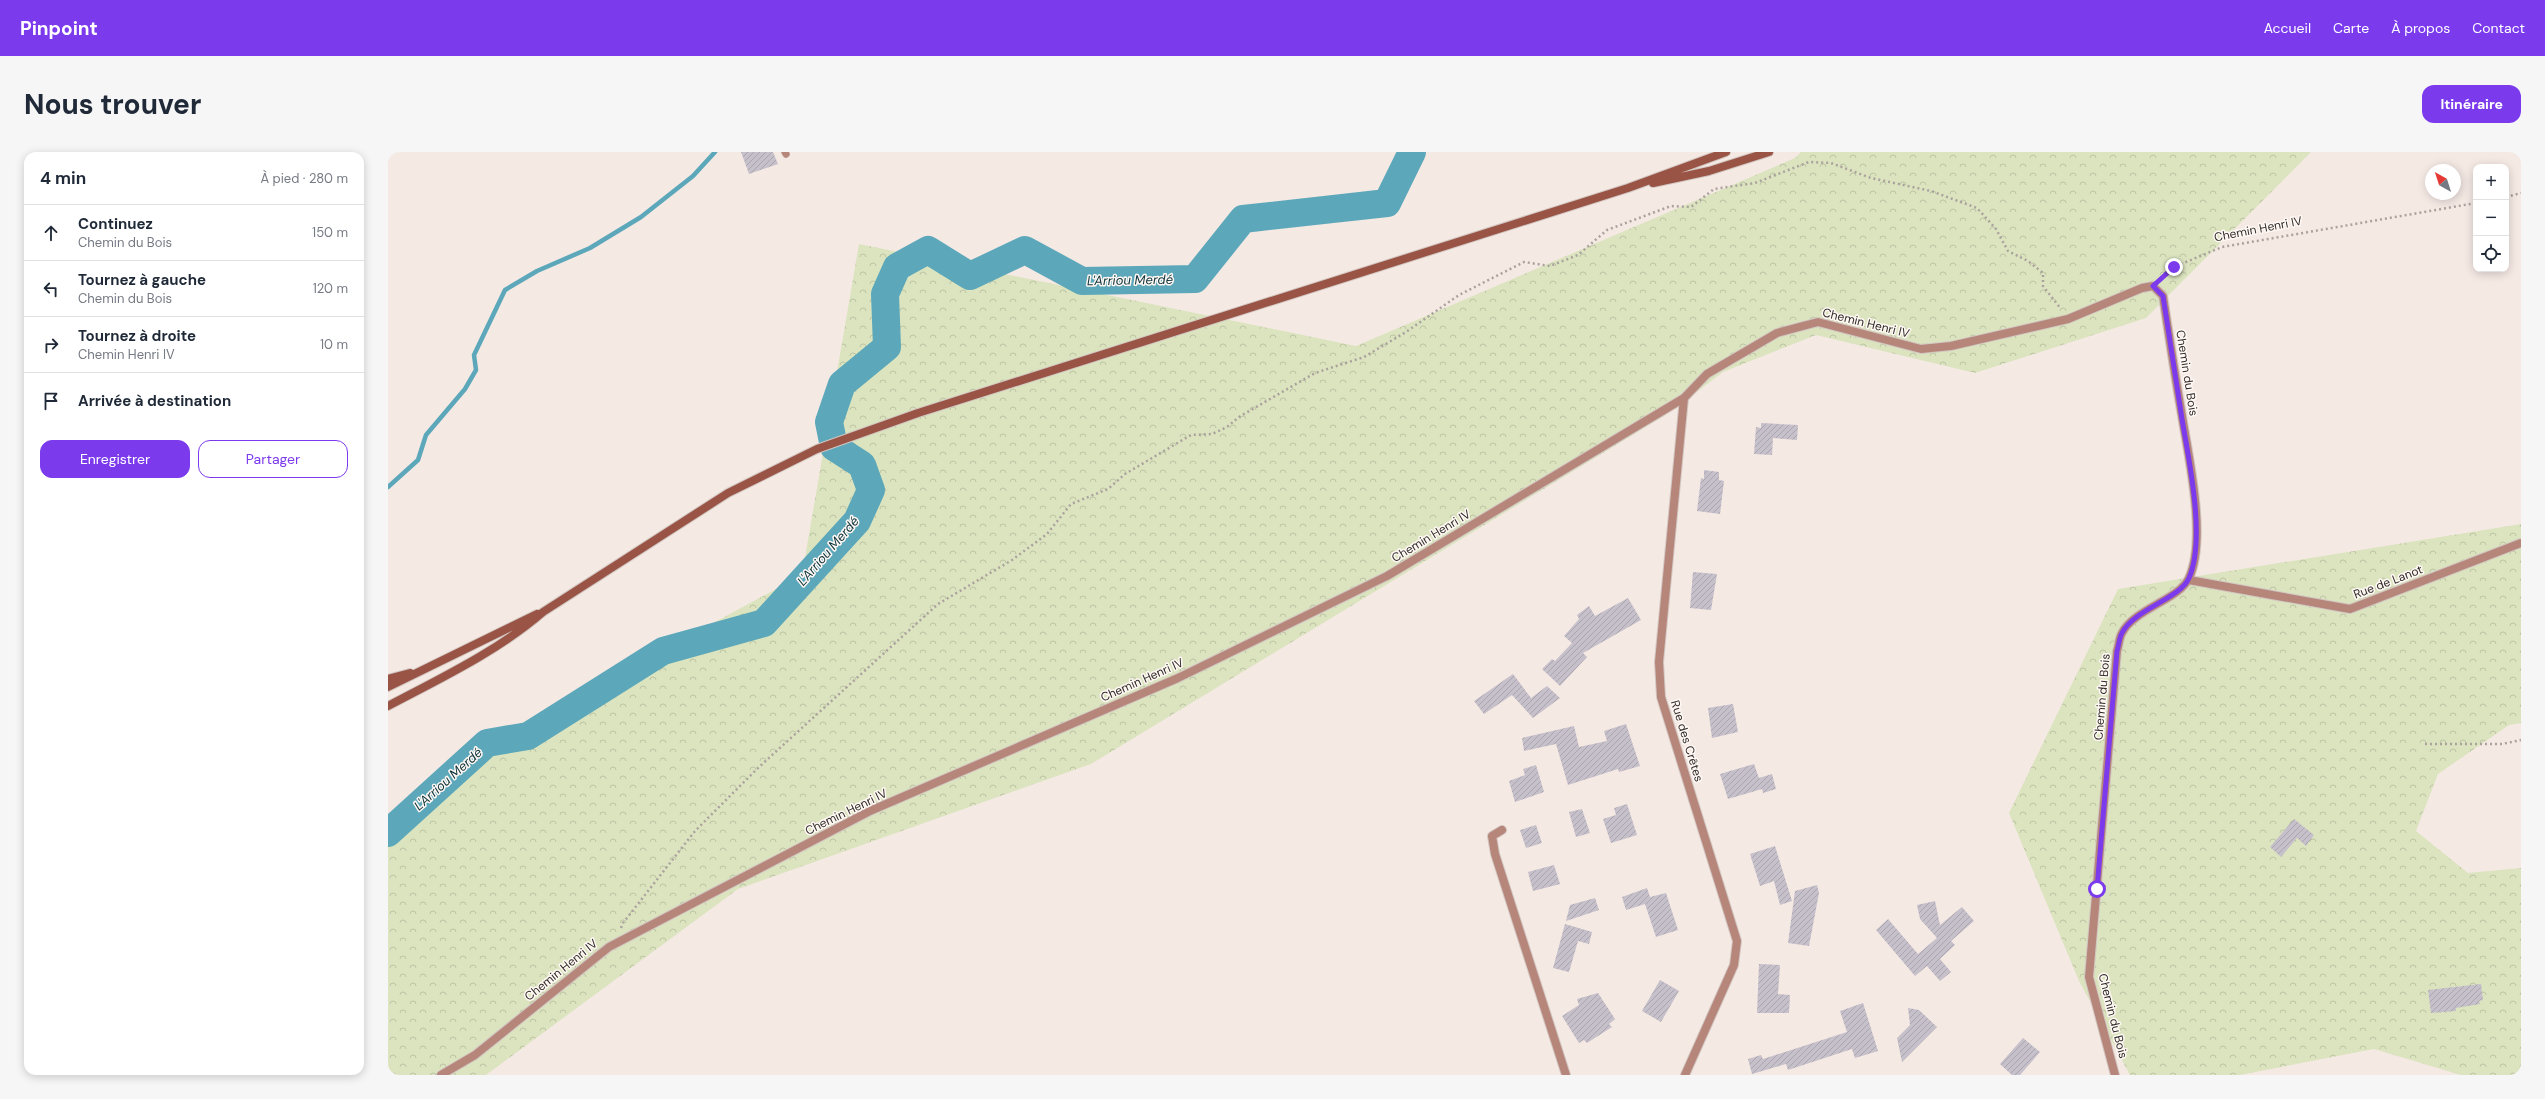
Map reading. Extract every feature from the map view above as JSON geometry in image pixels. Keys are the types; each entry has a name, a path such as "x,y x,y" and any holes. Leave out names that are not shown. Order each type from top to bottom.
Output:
{"main road":[{"path":"388,706 525,628 543,612 728,493 817,449 853,435 1628,188 1726,152"},
{"path":"1628,188 1709,171 1769,152"},
{"path":"388,687 436,666 519,622 543,612"},
{"path":"388,679 436,666"}],"street":[{"name":"Chemin Henri IV","path":"441,1075 475,1055 615,944 870,812 1178,678 1387,576 1684,398 1707,374 1777,333 1818,322 1921,349 1951,346 2068,319 2142,288 2153,286"},
{"name":"Chemin du Bois","path":"2115,1075 2089,977 2117,651 2122,633 2135,618 2176,591 2189,580 2195,564 2197,530 2190,471 2163,296 2153,286"},
{"name":"Rue des Crêtes","path":"1684,398 1659,662 1661,697 1737,941 1734,965 1685,1075"},
{"name":"Rue de Lanot","path":"2189,580 2350,609 2521,543"},
{"path":"1502,830 1492,836 1495,854 1566,1075"}],"path":[{"path":"615,944 622,923 695,831 759,767 938,604 1012,560 1046,534 1072,504 1108,489 1125,474 1191,435 1212,434 1228,427 1239,417 1315,374 1364,357 1406,332 1459,295 1524,262 1550,266 1578,255 1607,230 1671,206 1691,207 1714,190 1755,183 1809,162 1832,163 1871,178 1931,191 1977,208 1996,229 2008,251 2028,261 2044,273 2043,286 2068,319"},
{"path":"2509,196 2521,193"},
{"name":"Chemin Henri IV","path":"2153,286 2174,267 2222,247 2473,204"},
{"path":"2425,744 2502,744 2521,740"}],"green space":[{"path":"1801,152 2311,152 2146,318 1975,373 1816,335 1723,372 1669,413 1091,764 738,889 486,1075 388,1075 388,818 552,710 802,575 859,244 1356,346 1795,158"},
{"path":"2521,524 2521,723 2509,725 2438,774 2416,831 2468,873 2521,868 2521,1075 2461,1075 2374,1049 2240,1075 2130,1075 2079,981 2009,813 2118,589"}],"building":[{"path":"741,152 773,152 778,164 749,174"},
{"path":"1761,423 1798,425 1797,440 1773,438 1772,455 1754,454 1756,427 1761,428"},
{"path":"1704,470 1719,472 1719,480 1724,481 1720,514 1697,511 1701,478 1704,479"},
{"path":"1693,572 1717,574 1711,610 1690,608"},
{"path":"1628,598 1641,620 1583,653 1587,657 1560,686 1542,669 1552,659 1555,661 1572,643 1564,636 1579,619 1577,615 1589,606 1595,616"},
{"path":"1513,674 1531,698 1547,686 1560,698 1533,718 1512,695 1484,714 1474,701"},
{"path":"1733,704 1738,732 1712,738 1708,708"},
{"path":"1626,724 1640,766 1619,772 1618,769 1568,785 1556,744 1524,751 1522,738 1574,726 1579,747 1607,741 1604,731"},
{"path":"1754,764 1759,778 1772,774 1776,789 1763,793 1762,789 1728,799 1720,774"},
{"path":"1536,765 1544,792 1515,802 1509,781 1525,775 1523,769"},
{"path":"1627,804 1637,835 1611,843 1603,819 1616,815 1614,808"},
{"path":"1582,809 1590,833 1576,837 1569,812"},
{"path":"2294,819 2314,835 2306,846 2297,838 2281,857 2270,847"},
{"path":"1536,825 1542,843 1526,848 1520,830"},
{"path":"1775,846 1792,901 1780,905 1774,881 1760,886 1750,854"},
{"path":"1554,865 1560,884 1533,891 1528,872"},
{"path":"1817,885 1819,893 1809,946 1788,943 1795,891"},
{"path":"1647,888 1650,897 1666,893 1678,930 1656,937 1645,904 1626,910 1622,897"},
{"path":"1595,898 1599,910 1566,921 1570,905"},
{"path":"1935,901 1940,925 1962,907 1974,921 1951,941 1955,945 1940,959 1951,972 1940,981 1927,966 1915,976 1876,930 1888,919 1918,954 1937,938 1920,919 1917,905"},
{"path":"1565,924 1592,932 1589,944 1578,941 1569,972 1553,968"},
{"path":"1759,964 1780,965 1778,994 1790,995 1789,1013 1757,1013"},
{"path":"1660,980 1679,991 1661,1022 1642,1011"},
{"path":"2481,984 2483,1000 2479,1001 2480,1004 2456,1008 2456,1011 2431,1013 2428,990"},
{"path":"1598,993 1615,1019 1609,1024 1612,1027 1587,1043 1584,1040 1579,1043 1562,1016 1579,1005 1577,999"},
{"path":"1863,1003 1878,1051 1855,1058 1852,1049 1788,1070 1786,1064 1752,1074 1748,1059 1761,1055 1763,1059 1847,1032 1840,1011"},
{"path":"1908,1008 1919,1010 1937,1027 1902,1062 1897,1038 1910,1025"},
{"path":"2023,1038 2040,1052 2020,1075 2012,1075 2000,1064"}],"waterway":[{"path":"388,487 418,460 426,435 465,389 476,370 474,355 505,290 537,271 590,248 641,217 693,176 715,152"},
{"name":"L'Arriou Merdé","path":"388,833 487,743 528,736 663,651 764,623 857,521 871,490 862,465 834,447 829,422 842,384 887,347 885,294 897,267 928,250 970,276 1025,250 1082,281 1195,279 1243,219 1387,203 1412,152"}],"route":[{"path":"2097,889 2117,651 2122,633 2135,618 2176,591 2189,580 2195,564 2197,530 2188,456 2163,296 2153,286 2174,267"}]}
